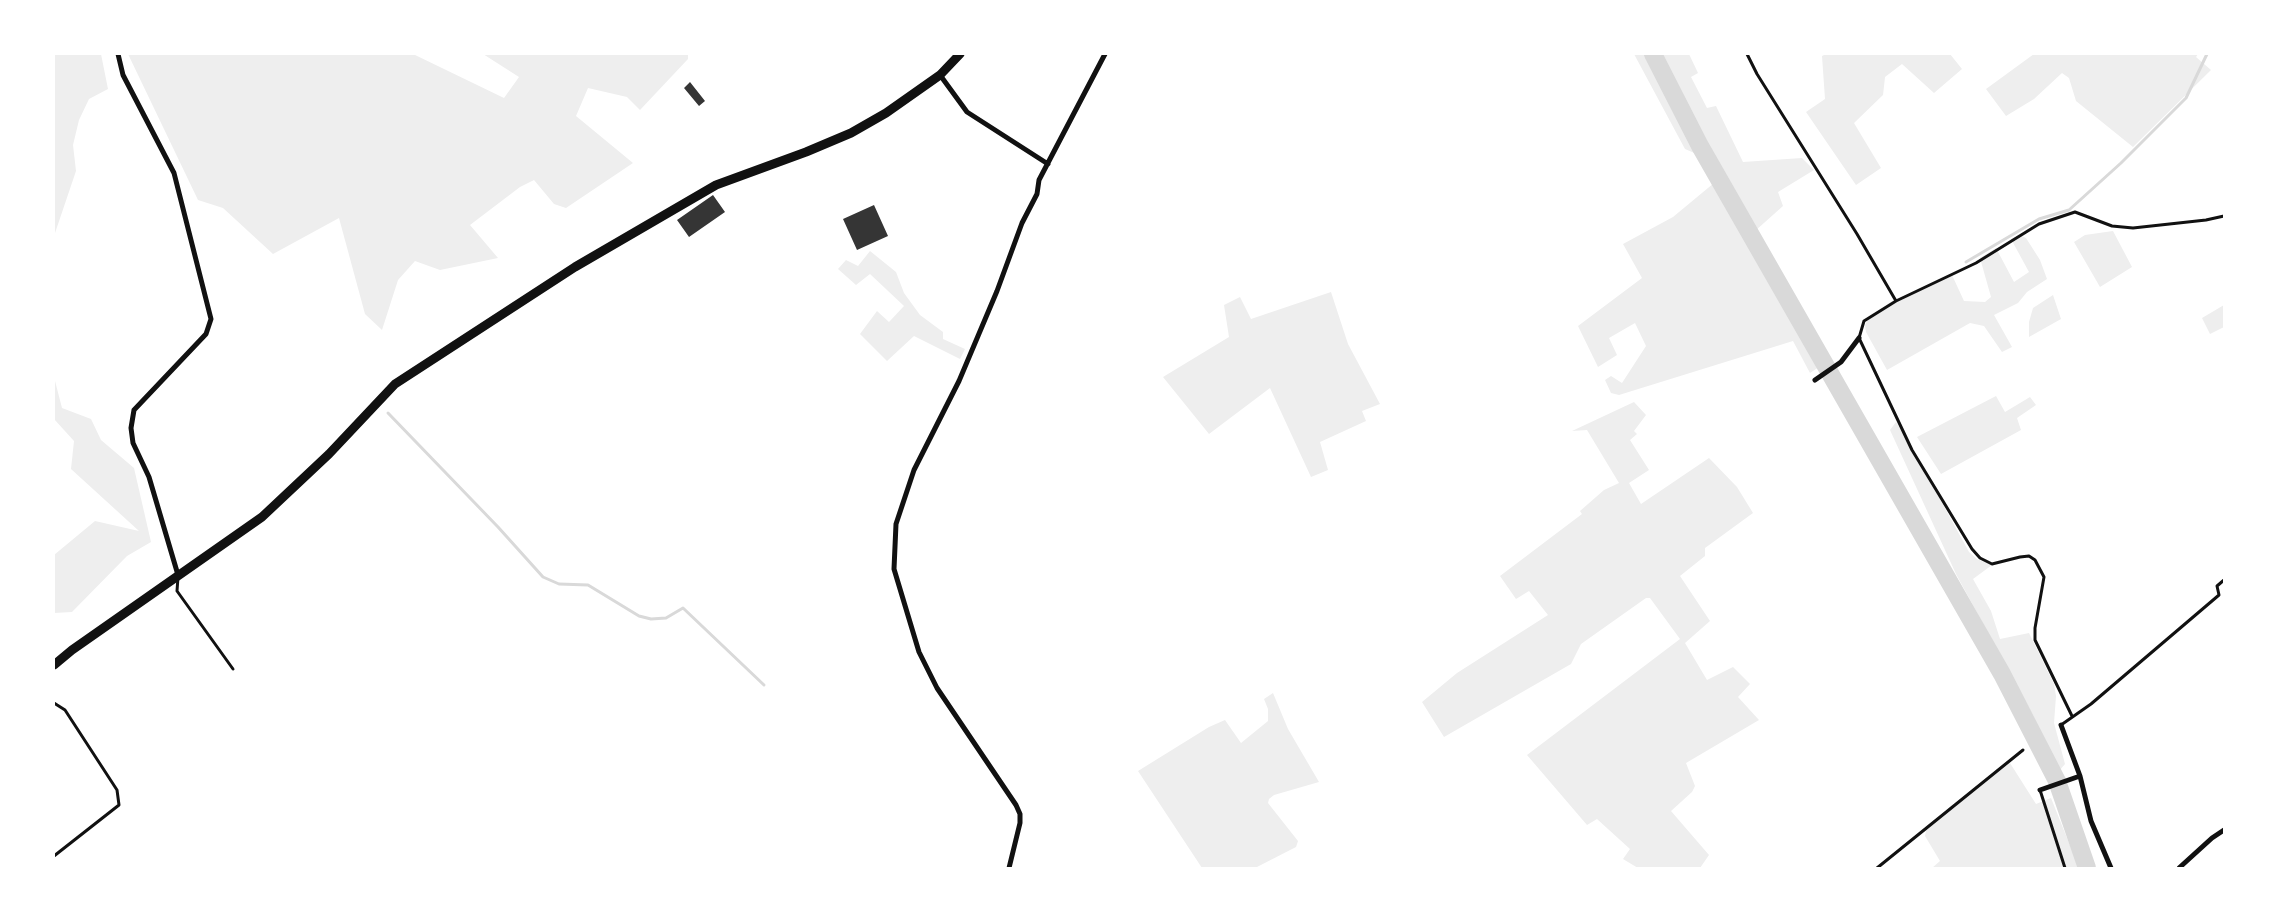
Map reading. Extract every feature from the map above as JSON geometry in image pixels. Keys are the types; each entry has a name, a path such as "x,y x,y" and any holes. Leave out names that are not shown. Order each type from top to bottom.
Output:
{"main road":[{"path":"54,665 72,650 262,517 329,454 394,384 566,272 716,185 806,152 851,133 886,113 940,75 960,54"}],"street":[{"path":"118,54 123,75 174,173 210,319 206,334 134,410 131,428 133,443 149,477 178,575"},
{"path":"1008,868 1020,823 1020,814 1016,805 941,695 919,652 894,569 898,516 914,470 958,381 997,291 1022,223 1037,194 1039,180 1105,54"},
{"path":"940,75 967,112 1048,164"},
{"path":"1815,380 1841,362 1859,338"},
{"path":"2061,725 2080,776 2091,822 2111,868"},
{"path":"2040,790 2080,776"},
{"path":"2179,868 2212,838 2224,830"}],"lane":[{"path":"1747,54 1757,74 1857,234 1896,301"},
{"path":"2072,716 2035,640 2035,628 2044,577 2036,560 2029,556 1992,564 1976,554 1912,450 1859,338 1864,321 1896,301 1976,263 2039,224 2075,212 2112,226 2133,228 2206,220 2224,216"},
{"path":"178,575 177,591 233,669"},
{"path":"2061,725 2091,704 2219,595 2217,586 2224,580"},
{"path":"54,703 66,710 117,790 119,805 54,856"},
{"path":"1877,868 2023,750"},
{"path":"2040,790 2065,868"}],"shaded area":[{"path":"54,54 101,54 108,89 89,99 79,120 73,145 76,171 54,236"},
{"path":"128,54 413,54 504,98 519,77 483,54 688,54 688,59 640,110 627,97 588,88 576,116 633,163 566,208 554,204 534,180 520,187 470,225 498,258 440,270 415,261 398,280 382,330 365,314 339,218 273,254 223,208 198,200"},
{"path":"1634,54 1689,54 1698,73 1691,77 1707,108 1716,106 1743,162 1802,158 1814,170 1778,192 1783,206 1755,231 1822,365 1810,373 1793,341 1619,395 1611,393 1605,380 1611,376 1622,383 1646,346 1635,323 1609,338 1617,355 1598,367 1578,326 1642,278 1623,244 1673,217 1714,183 1699,155 1685,149"},
{"path":"1826,54 1950,54 1962,69 1934,93 1902,64 1885,77 1883,95 1854,123 1881,168 1856,185 1806,112 1825,99 1822,56"},
{"path":"2034,54 2198,54 2196,57 2211,70 2133,147 2076,101 2069,78 2062,73 2034,99 2006,116 1986,89"},
{"path":"2113,231 2132,267 2100,287 2074,242 2085,235"},
{"path":"2019,235 2026,238 2040,260 2047,279 2027,292 2018,303 1994,315 2012,347 2002,352 1984,326 1970,323 1887,370 1866,332 1865,325 1869,318 1892,301 1952,275 1964,301 1985,302 1991,297 1980,258 1996,248 2014,282 2029,272 2011,239"},
{"path":"870,251 896,272 904,293 920,315 943,332 943,339 965,349 960,359 914,336 887,361 860,334 877,311 889,322 904,306 870,274 856,285 838,269 846,260 858,266"},
{"path":"1331,292 1348,344 1380,404 1362,411 1366,421 1320,442 1328,470 1311,477 1270,388 1209,434 1163,377 1229,337 1224,305 1240,297 1251,319"},
{"path":"2053,295 2061,319 2029,337 2029,322 2033,308"},
{"path":"2224,305 2224,327 2210,334 2202,318"},
{"path":"54,377 62,408 91,419 101,440 134,468 151,542 127,556 72,612 54,613 54,555 95,521 139,531 71,469 74,441 54,419"},
{"path":"1996,396 2005,412 2030,397 2036,405 2017,418 2021,430 1941,474 1917,437"},
{"path":"1634,402 1646,415 1634,431 1637,434 1630,440 1649,470 1629,483 1641,504 1709,458 1737,487 1753,513 1705,548 1705,556 1680,576 1710,621 1685,643 1707,680 1733,667 1750,684 1738,697 1759,720 1686,763 1695,786 1692,792 1671,811 1709,855 1700,868 1638,868 1623,859 1630,849 1597,819 1587,825 1527,755 1680,639 1650,598 1646,598 1581,644 1571,664 1444,737 1422,702 1457,673 1548,615 1529,591 1516,599 1500,576 1582,514 1580,511 1604,490 1619,483 1587,430 1572,431"},
{"path":"1896,422 1969,552 1977,559 1992,565 1973,579 1991,611 2000,639 2029,633 2054,684 2056,696 2054,723 2065,764 2059,771 2033,715 1956,574 1890,430"},
{"path":"1273,693 1288,729 1319,782 1274,795 1269,799 1268,803 1298,841 1296,847 1255,868 1202,868 1138,771 1209,727 1225,720 1241,743 1268,721 1268,709 1264,699"},
{"path":"2010,763 2036,804 2051,798 2079,868 1932,868 1940,861 1925,836 1927,826"}],"building":[{"path":"690,82 705,101 699,106 684,88"},
{"path":"713,195 725,212 689,237 677,220"},
{"path":"874,205 888,236 857,250 843,219"}],"waterway":[{"path":"1653,54 1700,146 2002,674 2057,781 2087,868"},
{"path":"1966,262 2039,219 2069,210 2121,163 2186,98 2207,54"},
{"path":"388,413 498,527 543,577 559,584 588,585 639,616 651,619 666,618 683,608 764,685"}]}
